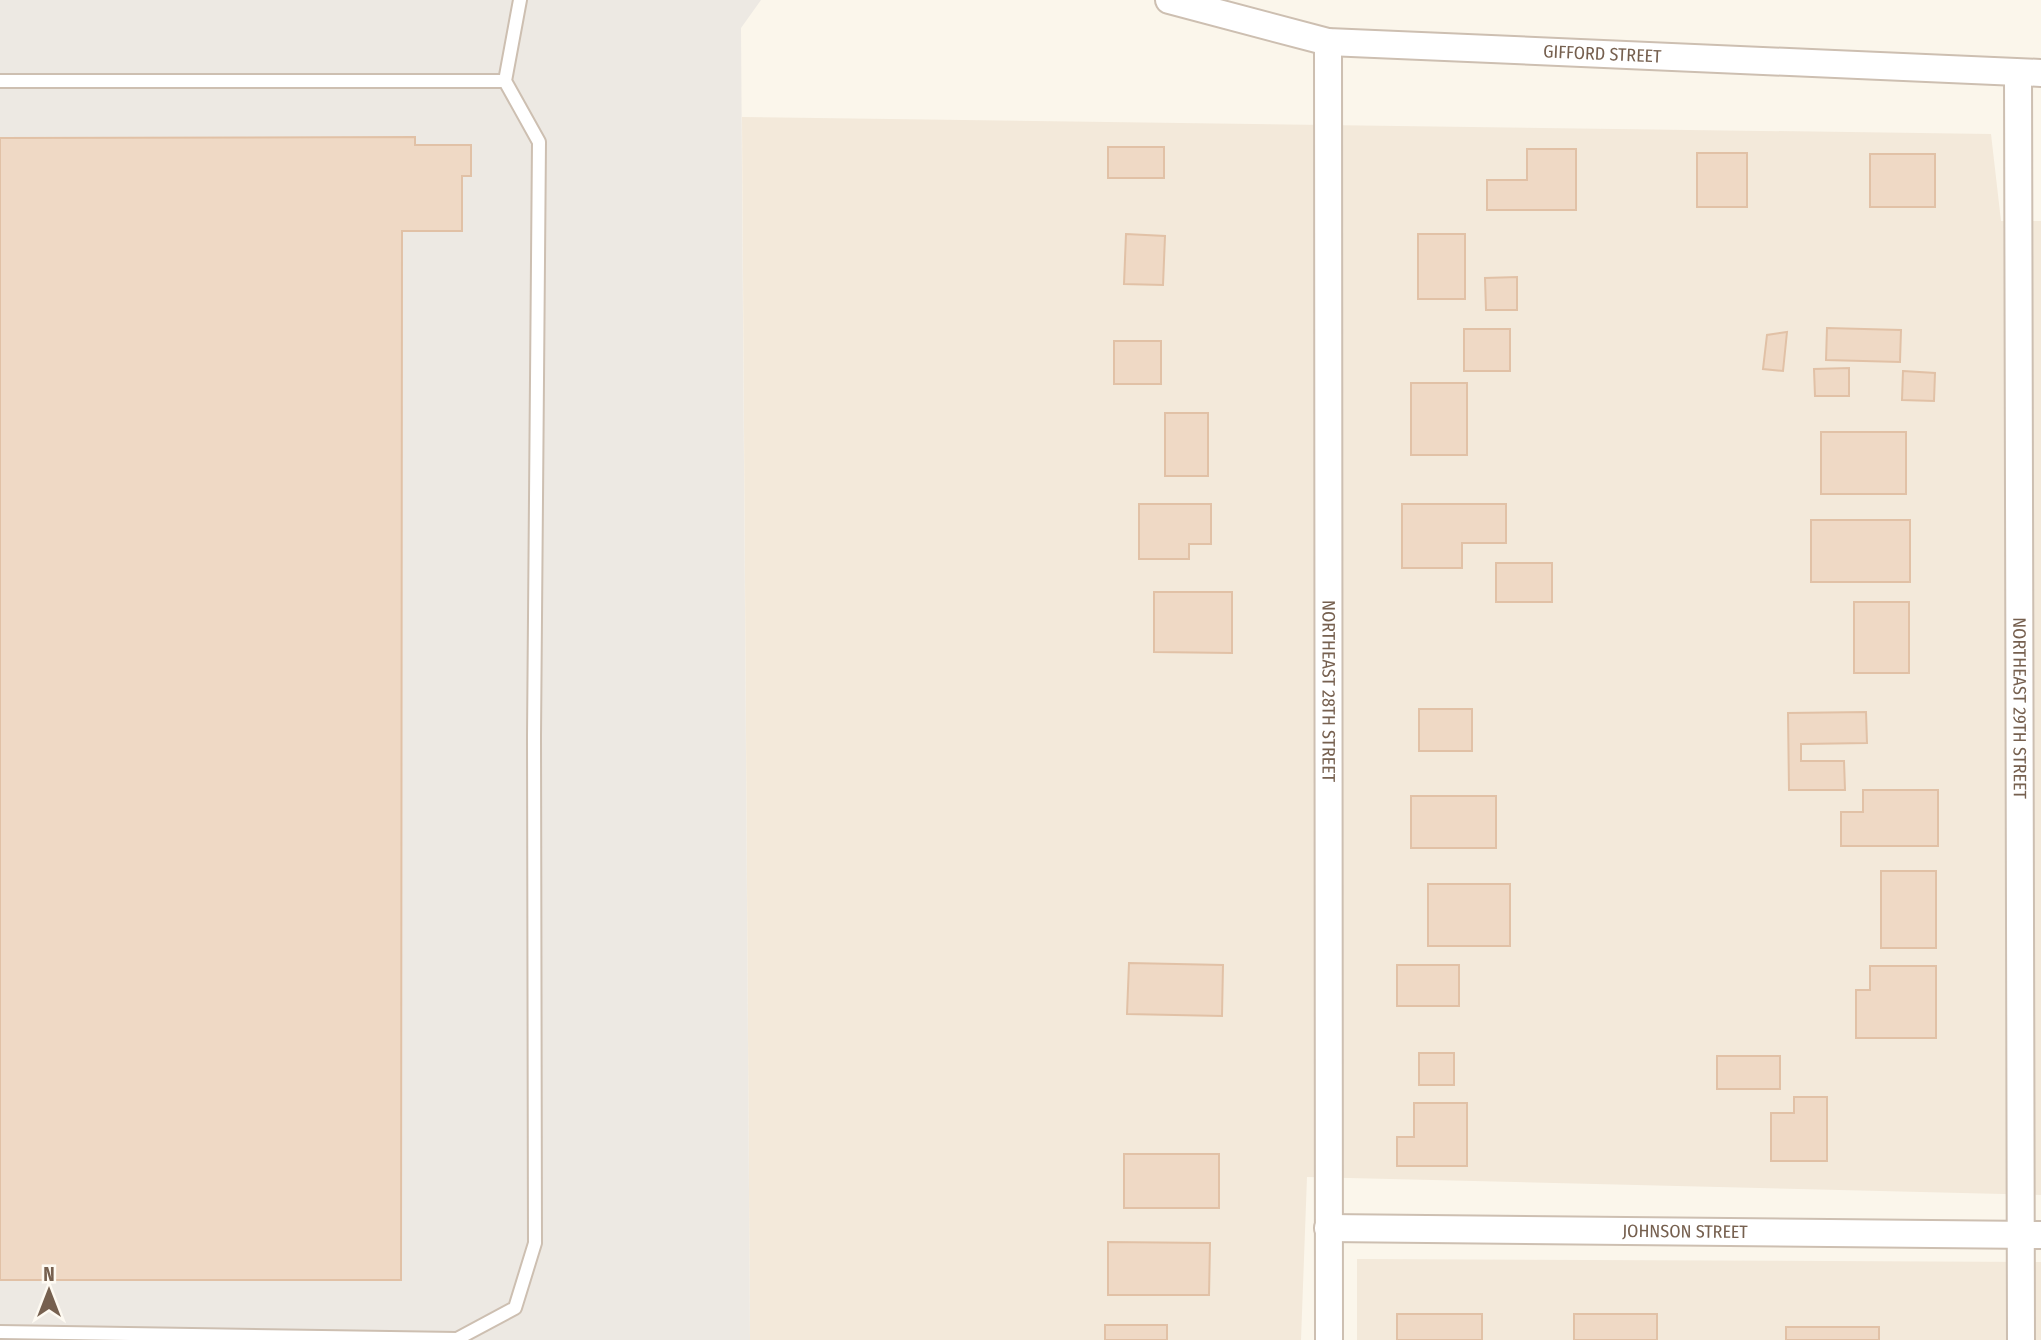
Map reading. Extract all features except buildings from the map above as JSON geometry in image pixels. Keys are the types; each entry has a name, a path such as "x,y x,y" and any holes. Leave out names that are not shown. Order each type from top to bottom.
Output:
{"street":[{"name":"GIFFORD STREET","path":"1168,0 1328,42 2029,74"},
{"name":"NORTHEAST 28TH STREET","path":"1328,42 1329,1340"},
{"name":"NORTHEAST 29TH STREET","path":"2021,1340 2031,1235 2029,74"},
{"name":"JOHNSON STREET","path":"1328,1228 2031,1235"}],"lane":[{"path":"0,1332 457,1339 515,1308 535,1243 534,736 539,142 505,81 520,0"},
{"path":"0,80 505,81"}],"shaded area":[{"path":"0,0 761,0 741,28 750,1340 0,1340"},
{"path":"742,117 1991,134 2001,221 2041,221 2041,1195 1307,1177 1301,1340 750,1340"},
{"path":"1357,1259 2041,1262 2041,1340 1357,1340"}]}
